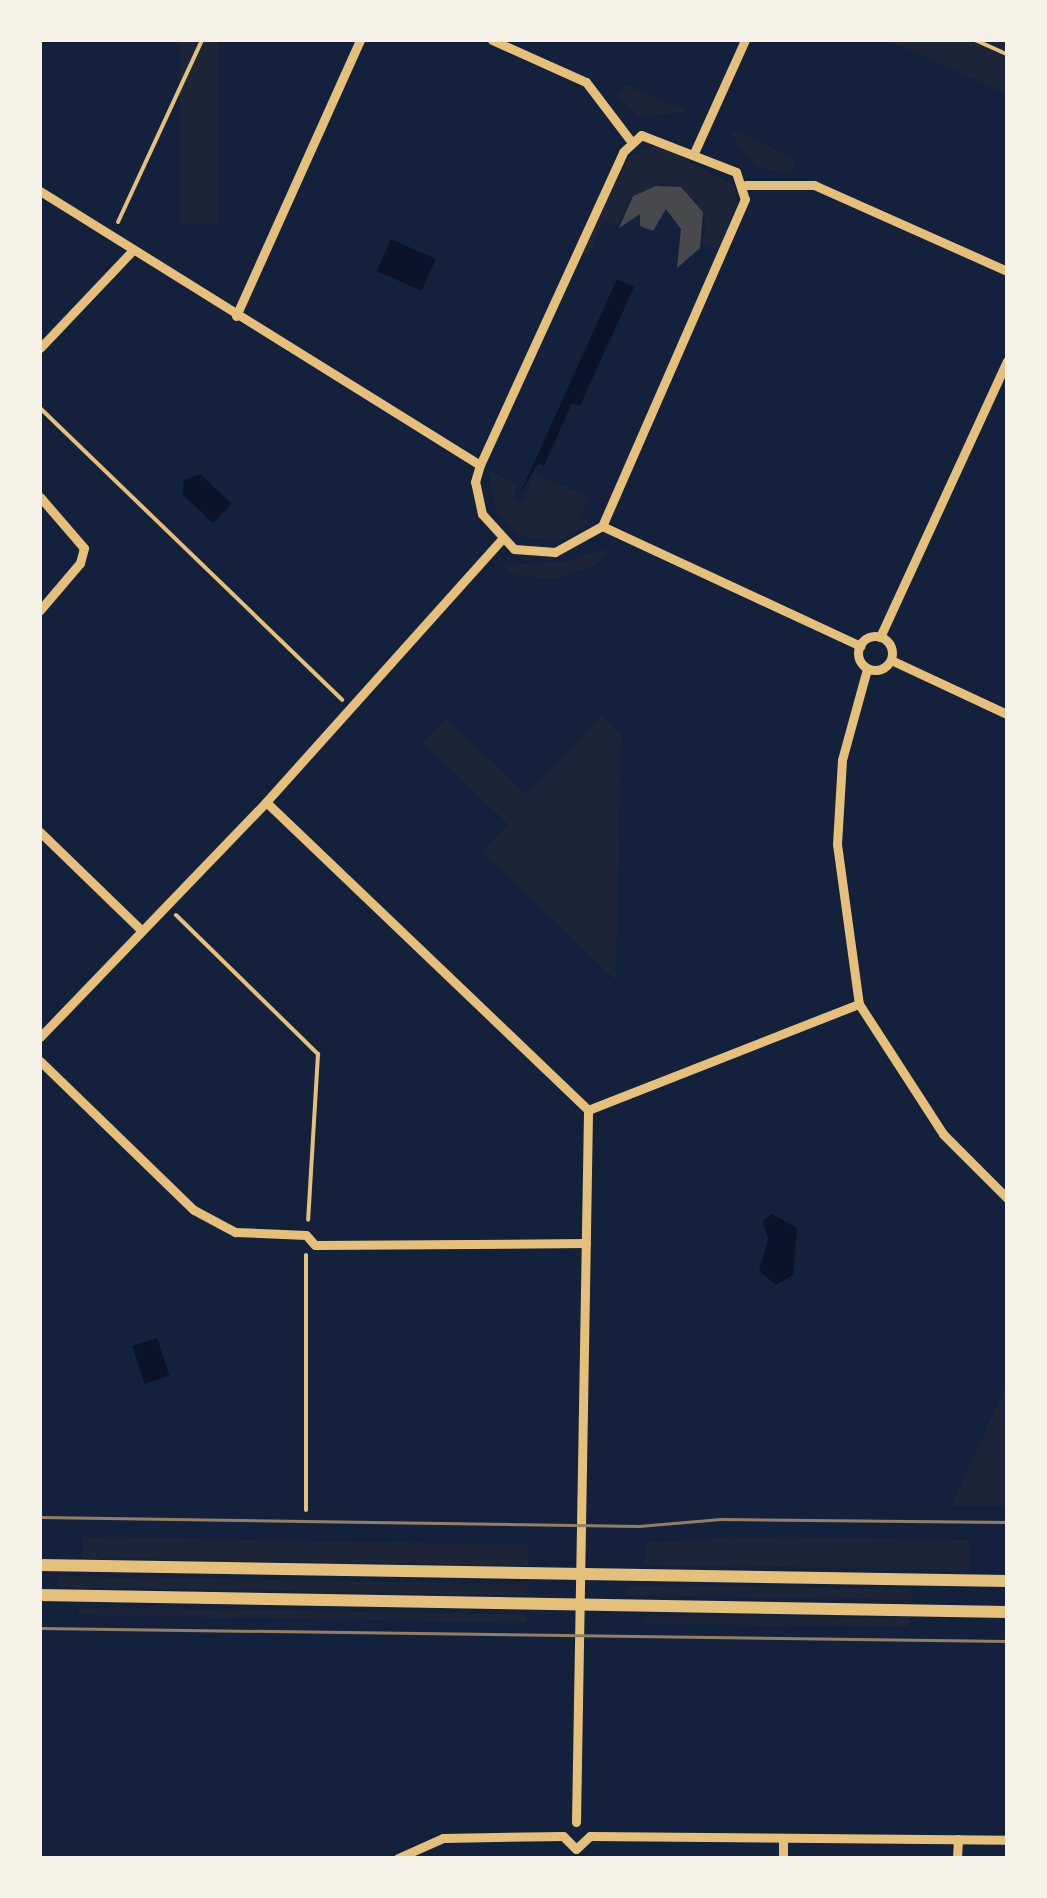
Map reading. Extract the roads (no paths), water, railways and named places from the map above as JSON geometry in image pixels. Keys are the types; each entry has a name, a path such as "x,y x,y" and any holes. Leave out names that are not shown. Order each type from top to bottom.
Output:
{"main road":[{"path":"40,1566 1007,1581"},
{"path":"40,1595 1007,1612"}],"street":[{"path":"236,316 360,40"},
{"path":"492,40 586,82 630,140"},
{"path":"694,153 746,40"},
{"path":"630,140 654,136 736,172 746,185"},
{"path":"630,140 480,465 477,497 502,540 530,552 556,552 602,526 706,296 746,185"},
{"path":"746,185 814,185 1007,271"},
{"path":"40,191 132,252 480,465"},
{"path":"40,348 132,252"},
{"path":"860,646 880,637 1007,361"},
{"path":"40,496 84,548 80,563 40,610"},
{"path":"602,526 860,646 867,669 842,760 837,830 860,1004 942,1134 1007,1198"},
{"path":"40,1038 140,929 266,802 502,540"},
{"path":"867,669 878,670 891,660 892,649 880,637"},
{"path":"891,660 1007,714"},
{"path":"266,802 588,1110 576,1604 576,1822 563,1836 443,1838 398,1858"},
{"path":"40,832 140,929"},
{"path":"588,1110 860,1004"},
{"path":"40,1062 194,1210 235,1232 306,1234 316,1245 586,1244"},
{"path":"576,1822 590,1836 1007,1840"},
{"path":"563,1836 576,1854 590,1836"},
{"path":"957,1858 958,1838"},
{"path":"783,1858 784,1840"}],"tram line":[{"path":"40,1517 639,1526 721,1519 1007,1522"},
{"path":"40,1628 1007,1641"}]}
